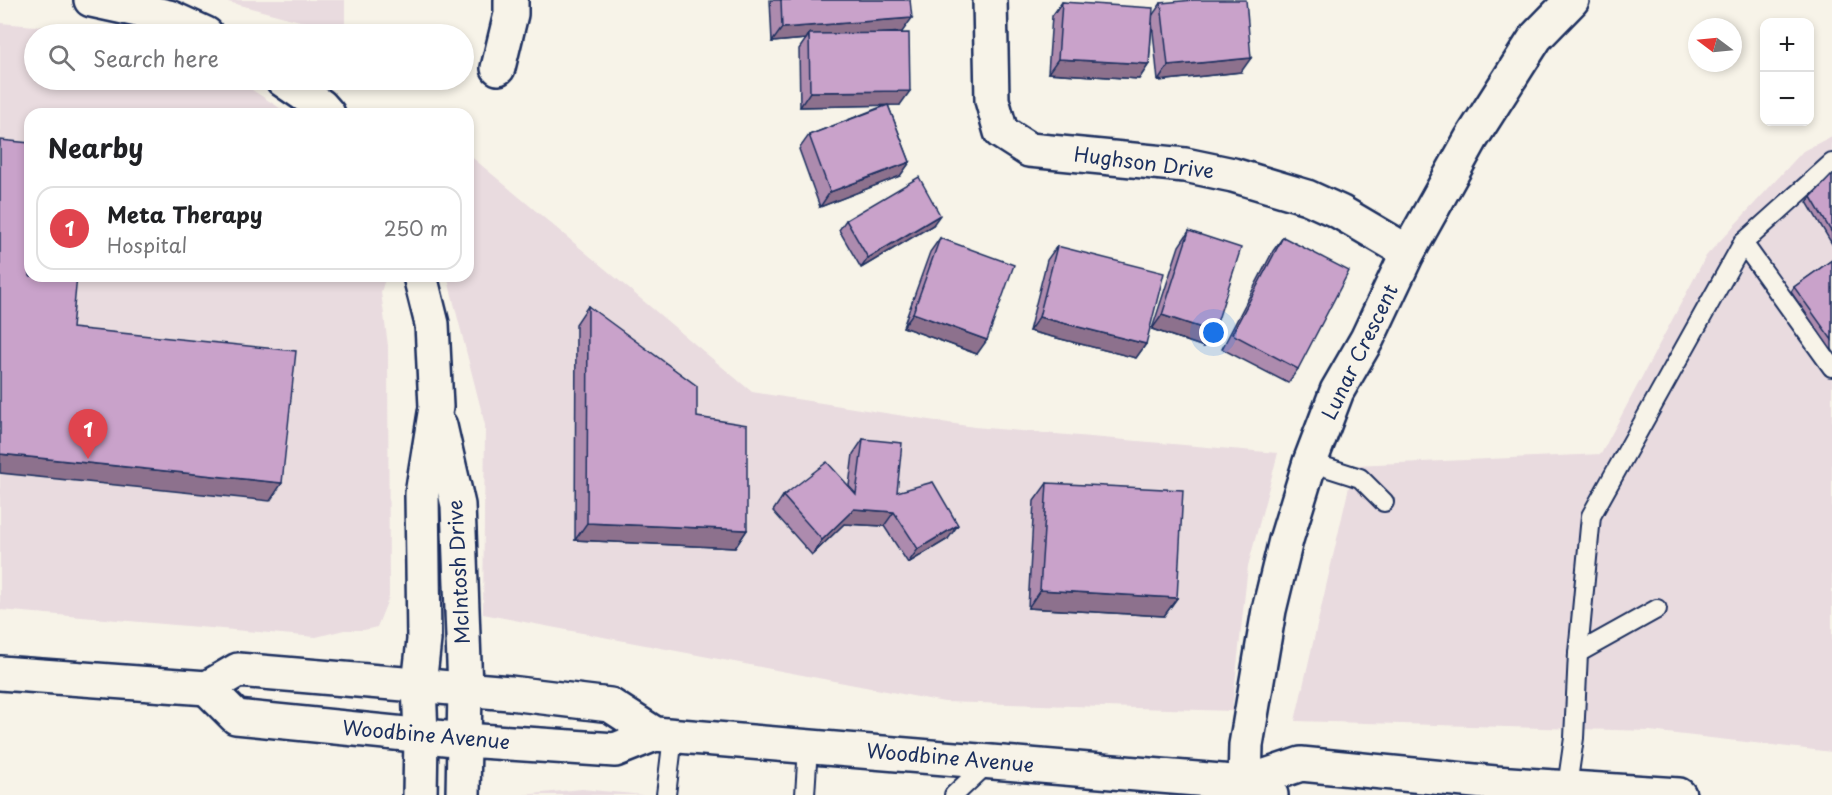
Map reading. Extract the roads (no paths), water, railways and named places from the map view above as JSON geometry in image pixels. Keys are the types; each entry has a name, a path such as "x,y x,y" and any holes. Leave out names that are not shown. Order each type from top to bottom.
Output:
{"street":[{"path":"91,0 169,17 184,24"},
{"path":"498,68 511,14 511,0"},
{"name":"Hughson Drive","path":"990,0 992,100 1001,132 1029,150 1185,165 1233,175 1307,197 1340,212 1408,252"},
{"name":"Lunar Crescent","path":"1258,789 1246,745 1269,610 1286,540 1310,462 1337,391 1367,339 1408,252 1471,140 1536,37 1572,0"},
{"path":"298,90 323,108"},
{"name":"McIntosh Drive","path":"422,282 432,324 436,407 458,505 465,689 463,795"},
{"name":"McIntosh Drive","path":"420,795 419,685 424,640 422,494 436,407"},
{"name":"Woodbine Avenue","path":"664,735 610,705 465,689 238,670 207,688 236,717 465,740 615,750 664,735 988,762 1258,789 1301,764 1567,791 1679,795"},
{"path":"0,673 207,688"}],"lane":[{"path":"1567,791 1574,738 1578,653 1591,516 1743,243 1832,163"},
{"path":"1743,243 1832,367"},
{"path":"1310,462 1360,478 1383,502"},
{"path":"1578,653 1657,609"},
{"path":"664,735 666,795"},
{"path":"805,795 808,747"},
{"path":"954,795 988,762"}],"place":[{"name":"Meta Therapy","path":"88,459"}]}
